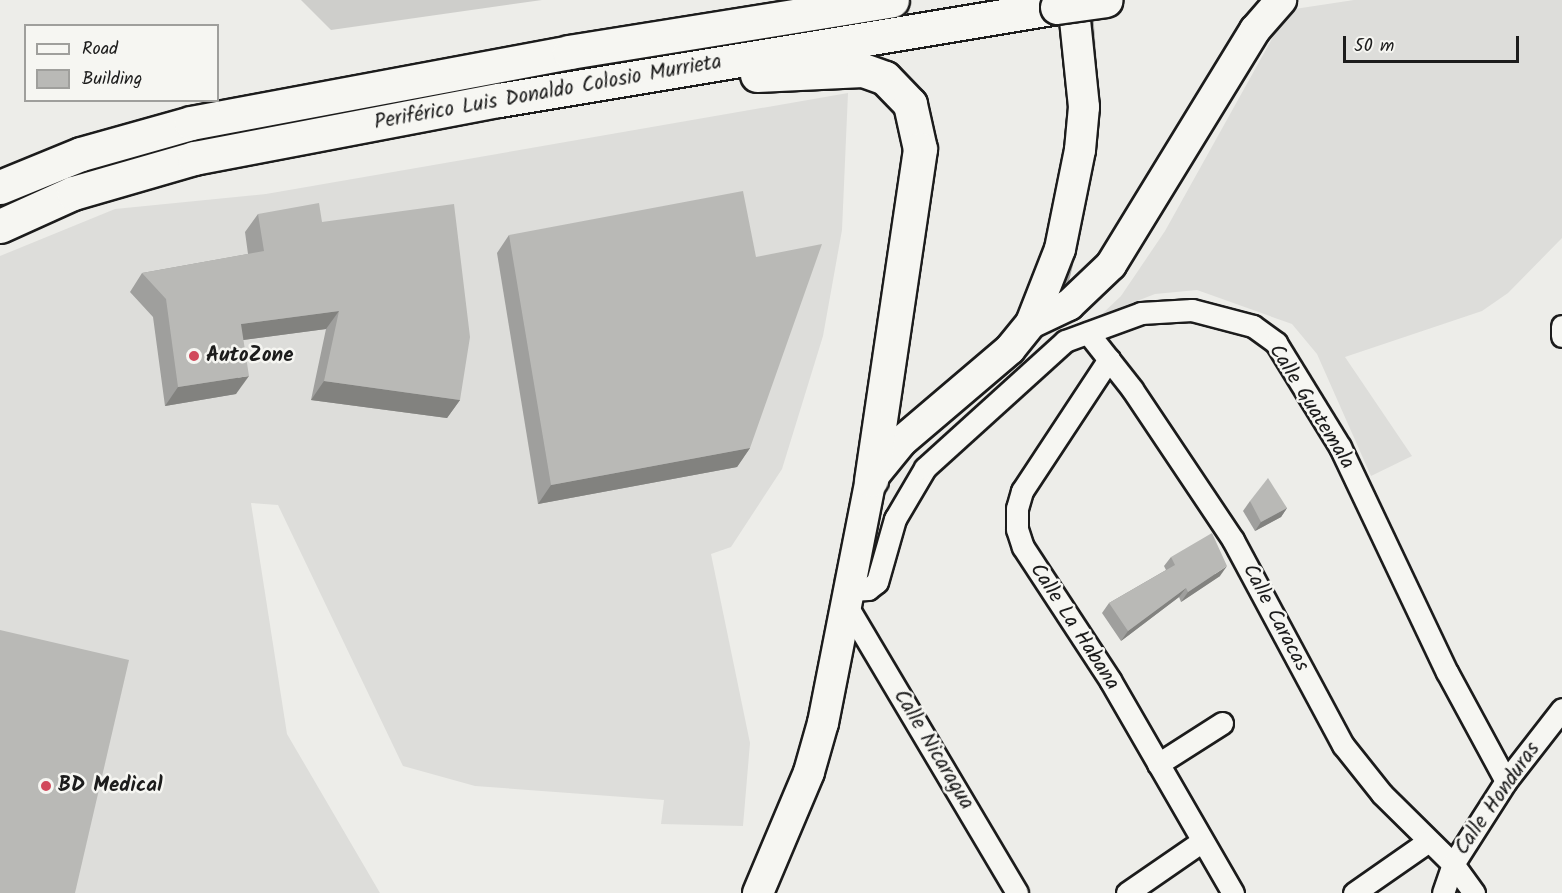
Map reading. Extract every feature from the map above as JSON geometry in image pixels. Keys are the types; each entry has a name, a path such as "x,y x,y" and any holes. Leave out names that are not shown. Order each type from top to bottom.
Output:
{"main road":[{"name":"Periférico Luis Donaldo Colosio Murrieta","path":"0,187 81,154 191,123 569,52 892,0"},
{"name":"Periférico Luis Donaldo Colosio Murrieta","path":"0,226 73,193 194,158 602,83 1065,4 1106,0"},
{"path":"602,83 863,70 885,78 910,104 920,148 871,479"}],"street":[{"path":"1031,323 1069,305 1112,265 1255,30 1281,0"},
{"path":"758,893 809,772 850,599 871,479 902,441 1010,349 1031,323 1060,249 1080,150 1083,69 1065,4"},
{"name":"Calle Guatemala","path":"850,599 877,582 895,519 925,468 1065,341 1141,314 1192,310 1252,326 1276,343 1340,447 1447,672 1506,781"},
{"path":"1562,326 1562,336"},
{"name":"Calle Caracas","path":"1088,333 1233,540 1343,745 1426,842 1453,864 1474,893"},
{"name":"Calle La Habana","path":"1108,359 1022,491 1017,529 1023,547 1110,681 1233,893"},
{"name":"Calle Nicaragua","path":"850,599 1017,893"},
{"name":"Calle Honduras","path":"1443,893 1453,864 1506,781 1561,713"},
{"path":"1158,764 1222,723"},
{"path":"1127,893 1202,842"},
{"path":"1354,893 1426,842"}],"shaded area":[{"path":"301,0 542,0 331,30"},
{"path":"1354,0 1562,0 1562,238 1508,293 1482,311 1345,357 1412,456 1371,476 1317,354 1292,324 1197,290 1155,294 1101,315 1121,296 1165,231 1288,10"},
{"path":"848,93 842,230 823,336 782,469 731,547 711,554 750,743 743,826 661,824 664,800 475,786 403,766 278,505 251,503 287,734 380,893 0,893 0,256 115,209 266,194"}],"building":[{"path":"743,191 756,257 822,244 750,448 551,485 509,235"},
{"path":"319,203 322,222 454,204 470,337 460,400 324,381 339,311 241,324 249,376 178,387 166,299 142,273 264,251 258,214"},
{"path":"1268,478 1287,508 1261,522 1250,501"},
{"path":"1212,533 1227,566 1188,592 1186,588 1128,631 1109,603 1175,565 1171,557"},
{"name":"BD Medical","path":"0,630 129,660 75,893 0,893"}],"waterway":[{"path":"1089,11 1093,66"},
{"path":"1056,294 1064,284 1069,264"},
{"path":"836,580 844,551"}],"place":[{"name":"AutoZone","path":"194,356"},
{"name":"BD Medical","path":"46,786"}]}
